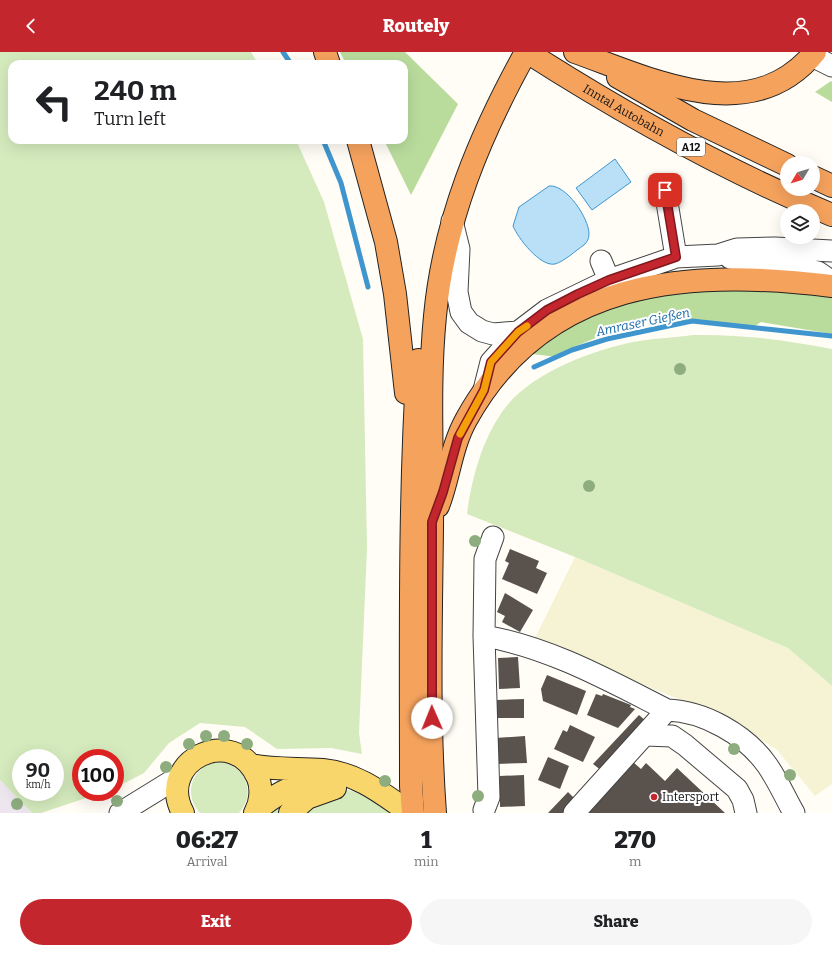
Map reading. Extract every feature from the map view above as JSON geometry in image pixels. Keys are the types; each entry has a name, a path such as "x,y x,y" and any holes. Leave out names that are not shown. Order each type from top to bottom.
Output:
{"highway":[{"path":"413,813 411,786 412,443 422,294 443,197 465,138 510,52"},
{"path":"435,812 431,659 432,522 430,435 433,338 441,270 459,196 494,111 527,52"},
{"name":"Inntal Autobahn","path":"527,52 627,113 727,167 832,215"},
{"path":"575,52 666,84 709,94 728,94 752,91 776,84 792,74 814,54"},
{"name":"A12","path":"575,52 693,120 780,162"},
{"path":"359,144 386,242 395,294 412,443"},
{"path":"820,180 832,186"},
{"path":"432,522 443,492 458,438 484,390 504,365 528,342 554,324 582,308 618,295 656,284 702,279 749,278 832,286"}],"main road":[{"path":"183,813 178,800 177,788 180,776 186,766 196,757 208,752 221,750 235,753 255,770 260,783 261,796 256,811"},
{"path":"250,765 269,768 337,772 365,783 410,813"},
{"path":"256,811 277,793 298,785 328,780 365,783"},
{"path":"290,813 307,798 365,783"}],"street":[{"path":"814,54 832,66"},
{"path":"665,190 676,257"},
{"path":"452,221 459,249 457,292 461,312 470,323 482,331 493,334 518,332"},
{"path":"484,390 491,362 518,332 547,310 609,280 676,257 718,255 737,249 776,248 832,251"},
{"path":"718,255 739,261 789,266 818,272 832,282"},
{"path":"601,261 609,280"},
{"path":"484,810 489,797 484,636 485,559 493,537"},
{"path":"484,636 512,640 530,646 597,674 667,710 679,711 706,719 727,730 750,745 767,765 794,813"},
{"path":"574,813 644,727 667,710"},
{"path":"685,745 683,738 686,731 692,725 706,719"},
{"path":"644,727 672,736 685,745 737,789 743,800 746,813"},
{"path":"120,813 180,776"}],"shaded area":[{"path":"575,557 788,648 832,686 832,784 815,796 777,750 732,721 534,640"},
{"path":"0,780 12,792 12,801 20,801 32,813 0,813"}],"green space":[{"path":"0,52 251,52 256,60 8,60 8,144 298,144 324,202 363,339 367,548 359,733 362,754 331,748 277,749 245,727 200,723 169,743 144,773 124,783 124,749 72,749 72,801 77,801 41,813 32,813 20,801 64,801 64,749 12,749 12,792 0,780"},
{"path":"340,52 405,52 458,104 411,195 386,144 408,144 408,60 344,60"},
{"path":"831,81 832,82 832,102 815,92"},
{"path":"753,288 832,294 832,334 761,322 755,326 641,319 574,347 558,357 532,354 538,344 578,319 647,291"},
{"path":"693,335 763,338 832,349 832,686 788,648 575,557 467,514 478,461 488,436 502,412 513,398 527,386 561,366 598,351 633,342"},
{"path":"216,762 226,763 234,767 241,773 245,780 247,796 245,805 239,813 200,813 195,806 191,791 195,776 207,765"},
{"path":"337,787 366,795 391,813 271,813 273,805"}],"water":[{"path":"615,159 631,182 592,210 576,188"},
{"path":"549,186 562,190 575,203 585,219 589,234 588,240 584,245 559,263 555,264 549,264 543,261 530,251 513,226 519,207"}],"building":[{"path":"510,549 539,561 536,568 547,573 537,594 502,579 509,563 505,561"},
{"path":"505,593 533,610 520,632 502,622 505,616 497,612"},
{"path":"518,657 520,688 499,689 498,658"},
{"path":"547,675 586,691 577,715 543,701 541,689"},
{"path":"596,694 602,696 603,694 631,705 630,707 635,709 618,728 587,715"},
{"path":"524,699 524,718 497,718 497,700"},
{"path":"639,715 647,722 602,771 593,764"},
{"path":"570,725 595,737 583,762 554,749 563,730 567,732"},
{"path":"525,736 527,763 496,764 495,738"},
{"path":"548,757 569,766 560,789 538,780"},
{"name":"Intersport","path":"633,762 641,769 646,763 665,781 677,768 725,813 586,813"},
{"path":"524,775 525,806 500,807 500,776"},
{"path":"568,792 576,800 564,813 548,813"}],"waterway":[{"name":"Amraser Gießen","path":"283,52 288,60"},
{"name":"Amraser Gießen","path":"325,144 341,183 368,287"},
{"name":"Amraser Gießen","path":"534,367 572,350 607,339 692,321 832,336"}],"slow traffic":[{"path":"460,434 484,390 491,362 518,332 527,326"}],"place":[{"name":"Intersport","path":"654,797"}],"route":[{"path":"432,718 432,522 443,492 452,453 466,421 484,390 491,362 518,332 547,310 609,280 676,257 665,190"}]}
